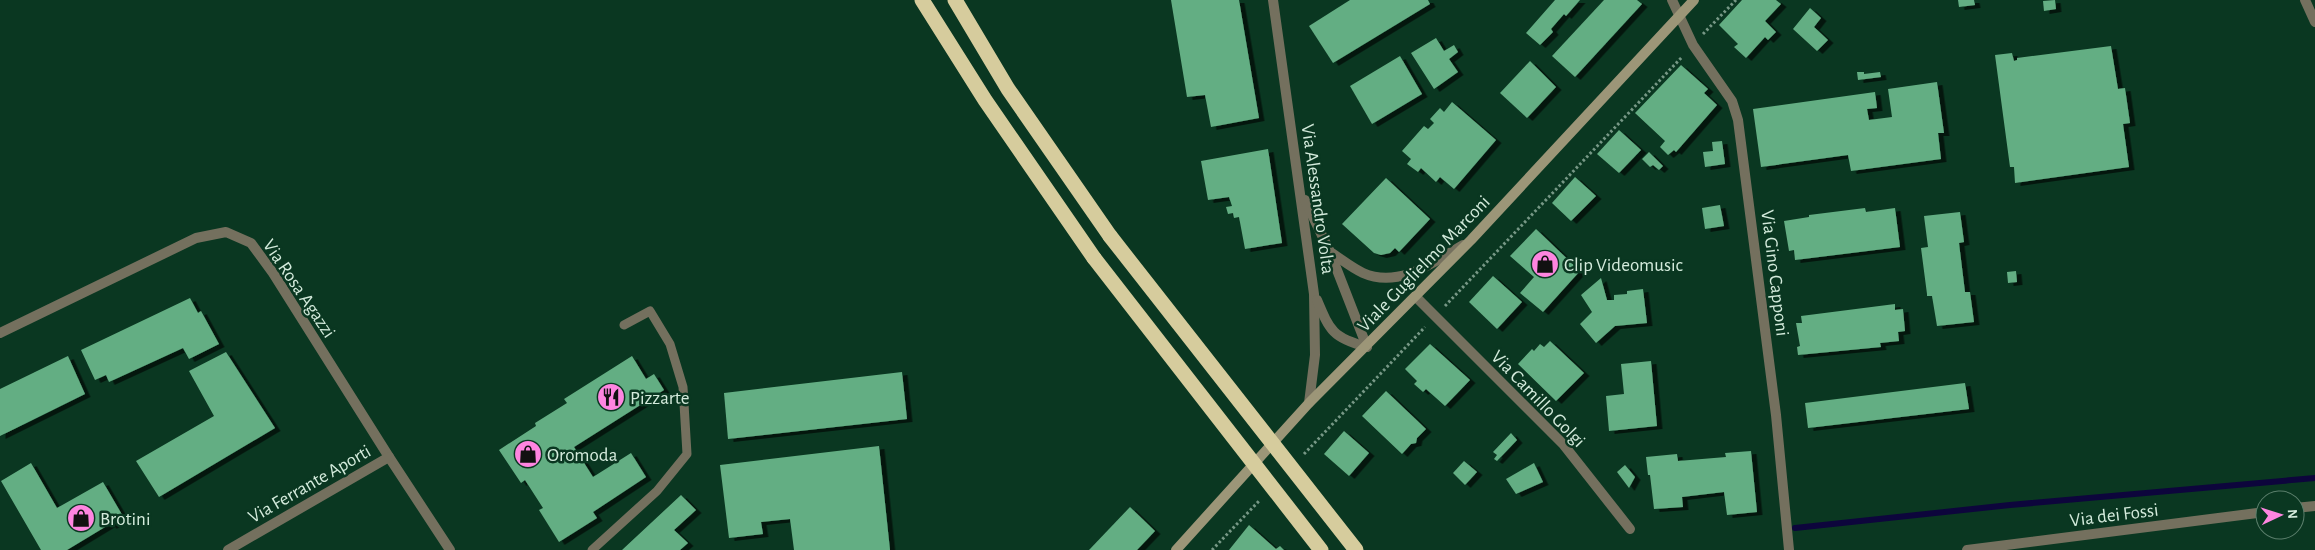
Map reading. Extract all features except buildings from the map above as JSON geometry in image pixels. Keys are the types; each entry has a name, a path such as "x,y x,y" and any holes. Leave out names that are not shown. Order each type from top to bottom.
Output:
{"highway":[{"path":"922,0 985,100 1094,258 1321,550"},
{"path":"955,0 1008,89 1110,236 1356,550"}],"street":[{"name":"Via Alessandro Volta","path":"1273,0 1314,294 1315,355 1309,403"},
{"name":"Via Gino Capponi","path":"1672,0 1693,45 1732,102 1738,120 1776,415 1789,550"},
{"name":"Viale Guglielmo Marconi","path":"1176,550 1309,403 1367,347 1471,240 1694,0"},
{"path":"2305,0 2315,22"},
{"path":"1300,190 1330,252 1367,347"},
{"name":"Via Rosa Agazzi","path":"0,333 196,238 226,232 251,243 273,274 389,457"},
{"path":"1330,252 1364,273 1391,278 1410,275 1471,240"},
{"path":"1314,294 1328,326 1338,335 1351,342 1367,347"},
{"name":"Via Camillo Golgi","path":"1416,297 1562,444 1630,529"},
{"name":"Via Ferrante Aporti","path":"228,550 389,457 450,550"},
{"name":"Via dei Fossi","path":"1968,550 2255,513"}],"lane":[{"path":"592,550 657,491 687,454 683,387 670,344 650,312 624,325"}],"path":[{"path":"1300,458 1736,0"},
{"path":"1212,550 1266,493"}],"waterway":[{"path":"1795,528 2010,505 2315,478"}],"place":[{"name":"Clip Videomusic","path":"1545,264"},
{"name":"Pizzarte","path":"611,397"},
{"name":"Oromoda","path":"528,454"},
{"name":"Brotini","path":"81,518"}]}
